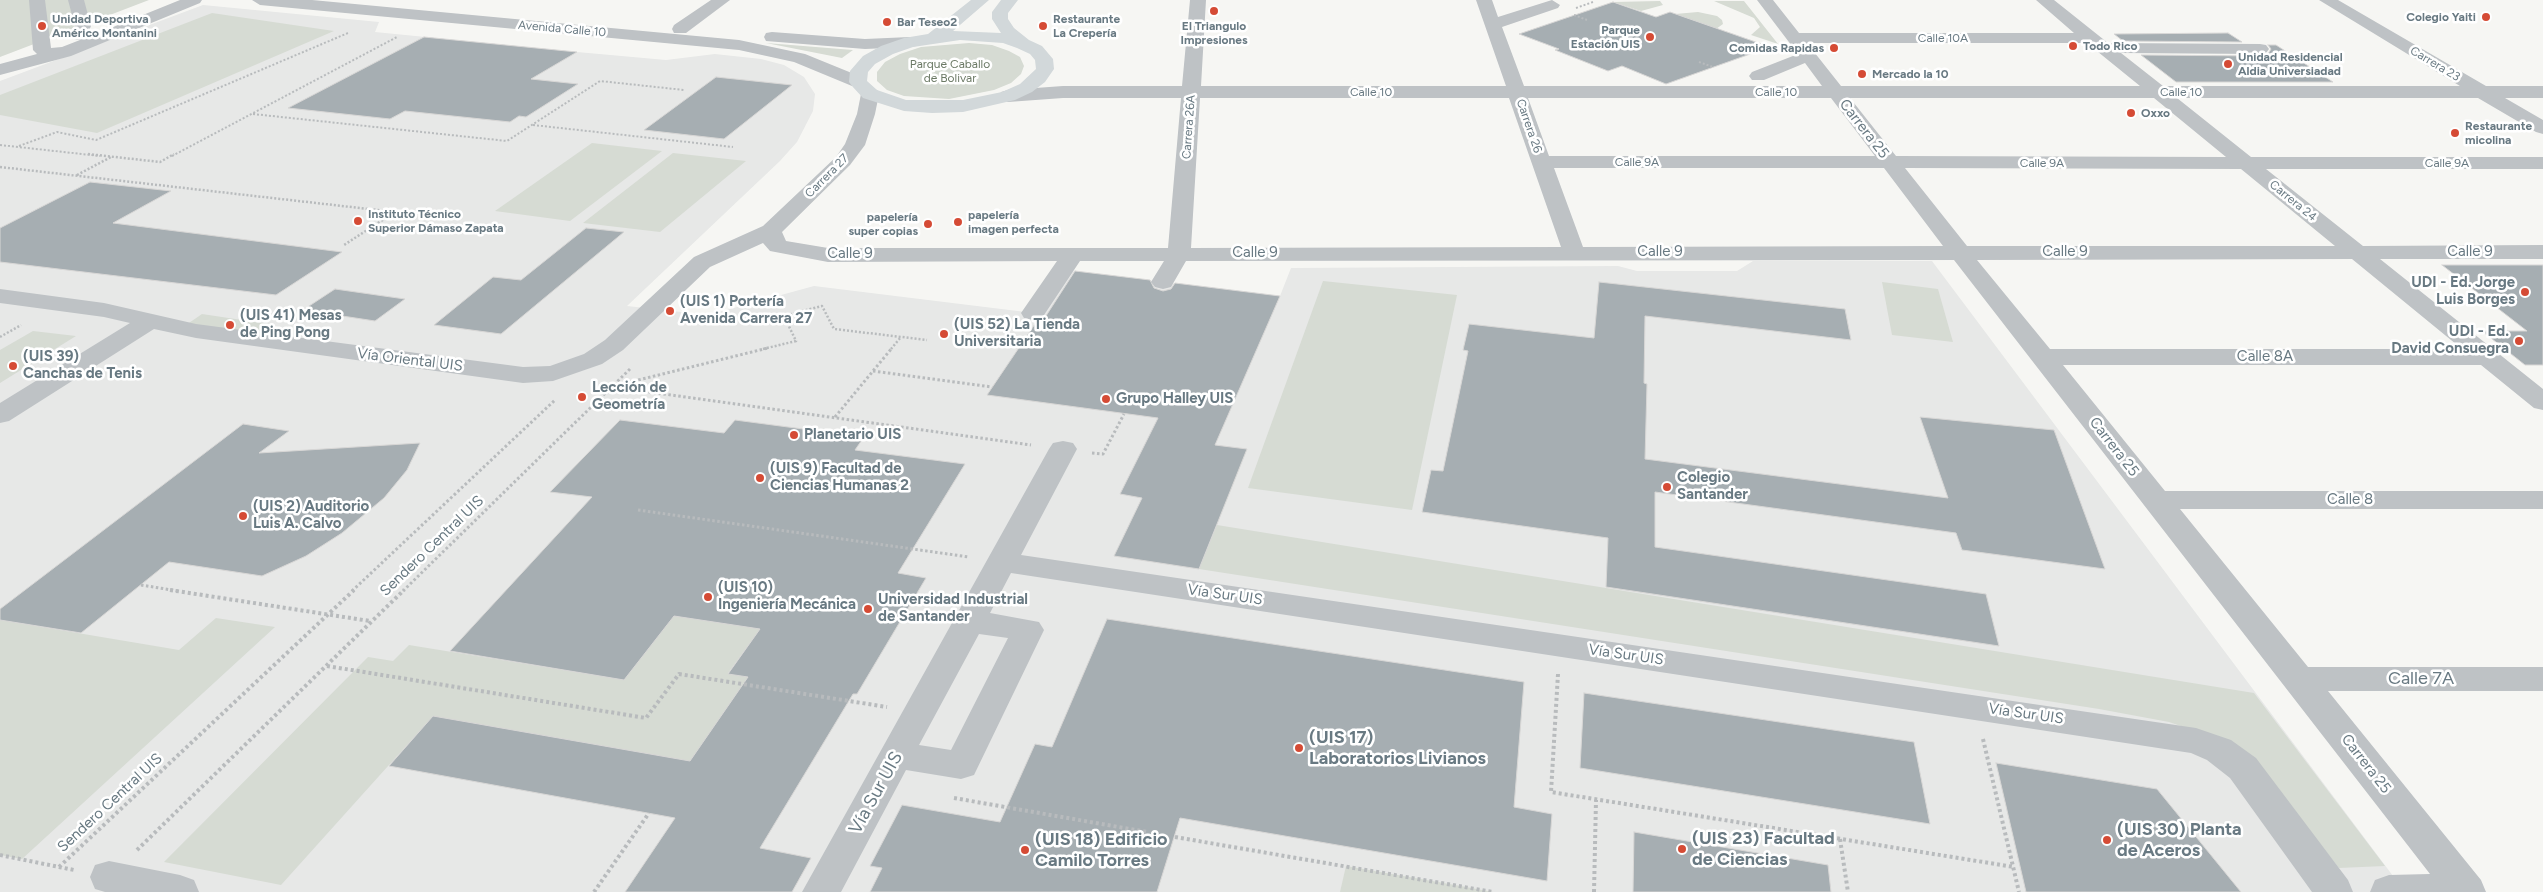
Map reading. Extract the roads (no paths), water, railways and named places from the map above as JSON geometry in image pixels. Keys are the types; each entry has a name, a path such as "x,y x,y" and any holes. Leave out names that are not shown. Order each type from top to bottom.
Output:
{"main road":[{"path":"935,38 981,0"},
{"path":"1010,0 1000,12 1000,19 1008,31 1044,59 1045,69 1039,78 1026,88 1008,96 963,106 932,107 904,105 864,88 859,71 869,60 887,50 910,42 935,38 983,36 1023,44"}],"street":[{"path":"37,0 42,50"},
{"path":"76,0 83,26 79,35"},
{"path":"0,68 139,8 168,0"},
{"path":"0,68 65,52 194,0"},
{"name":"Avenida Calle 10","path":"260,0 746,46 799,58 864,88"},
{"name":"Avenida Calle 10","path":"366,0 446,4 843,44 910,42"},
{"path":"680,29 722,0"},
{"name":"Carrera 26A","path":"1179,254 1198,0"},
{"name":"Carrera 26","path":"1484,0 1574,252"},
{"name":"Carrera 25","path":"1765,0 1960,252 2466,891"},
{"name":"Carrera 24","path":"2044,0 2543,402"},
{"name":"Carrera 23","path":"2327,0 2543,128"},
{"path":"1493,24 1552,5"},
{"name":"Calle 10A","path":"1794,38 2098,43 2260,49"},
{"path":"42,50 65,52"},
{"path":"1758,76 1808,56"},
{"name":"Carrera 27","path":"775,238 850,153 860,136 864,88"},
{"name":"Calle 10","path":"1008,96 1063,92 2543,92"},
{"name":"Calle 9A","path":"1542,162 2543,163"},
{"name":"Calle 9","path":"775,238 808,254 1612,252 1644,264 1729,264 1747,252 2543,252"},
{"name":"Vía Oriental UIS","path":"0,296 104,310 196,331 523,374 553,373 592,359 614,345 702,262 775,238"},
{"path":"1033,313 1074,254"},
{"path":"1163,282 1179,254"},
{"path":"0,415 150,321"},
{"name":"Calle 8A","path":"2043,357 2486,357"},
{"name":"Vía Sur UIS","path":"821,892 1063,449"},
{"name":"Calle 8","path":"2156,500 2543,500"},
{"name":"Vía Sur UIS","path":"1002,562 1975,706 2196,741 2219,750 2242,768 2334,892"},
{"path":"896,754 961,765 1028,630 970,621"},
{"name":"Calle 7A","path":"2298,679 2543,679"},
{"path":"109,877 180,892"},
{"path":"2389,892 2466,891"}],"place":[{"name":"El Triangulo Impresiones","path":"1214,11"},
{"name":"Colegio Yaiti","path":"2486,17"},
{"name":"Bar Teseo2","path":"887,22"},
{"name":"Unidad Deportiva Américo Montanini","path":"42,26"},
{"name":"Restaurante La Crepería","path":"1043,26"},
{"name":"Parque Estación UIS","path":"1650,37"},
{"name":"Todo Rico","path":"2073,46"},
{"name":"Comidas Rapidas","path":"1834,48"},
{"name":"Unidad Residencial Aldia Universiadad","path":"2228,64"},
{"name":"Mercado la 10","path":"1862,74"},
{"name":"Oxxo","path":"2131,113"},
{"name":"Restaurante micolina","path":"2455,133"},
{"name":"Instituto Técnico Superior Dámaso Zapata","path":"358,221"},
{"name":"papelería imagen perfecta","path":"958,222"},
{"name":"papelería super copias","path":"928,224"},
{"name":"UDI - Ed. Jorge Luis Borges","path":"2525,292"},
{"name":"(UIS 1) Portería Avenida Carrera 27","path":"670,311"},
{"name":"(UIS 41) Mesas de Ping Pong","path":"230,325"},
{"name":"(UIS 52) La Tienda Universitaria","path":"944,334"},
{"name":"UDI - Ed. David Consuegra","path":"2519,341"},
{"name":"(UIS 39) Canchas de Tenis","path":"13,366"},
{"name":"Lección de Geometría","path":"582,397"},
{"name":"Grupo Halley UIS","path":"1106,399"},
{"name":"Planetario UIS","path":"794,435"},
{"name":"(UIS 9) Facultad de Ciencias Humanas 2","path":"760,478"},
{"name":"Colegio Santander","path":"1667,487"},
{"name":"(UIS 2) Auditorio Luis A. Calvo","path":"243,516"},
{"name":"(UIS 10) Ingeniería Mecánica","path":"708,597"},
{"name":"Universidad Industrial de Santander","path":"868,609"},
{"name":"(UIS 17) Laboratorios Livianos","path":"1299,748"},
{"name":"(UIS 30) Planta de Aceros","path":"2107,840"},
{"name":"(UIS 23) Facultad de Ciencias","path":"1682,849"},
{"name":"(UIS 18) Edificio Camilo Torres","path":"1025,850"}],"park label":[{"name":"Parque Caballo de Bolivar","path":"950,71"}]}
